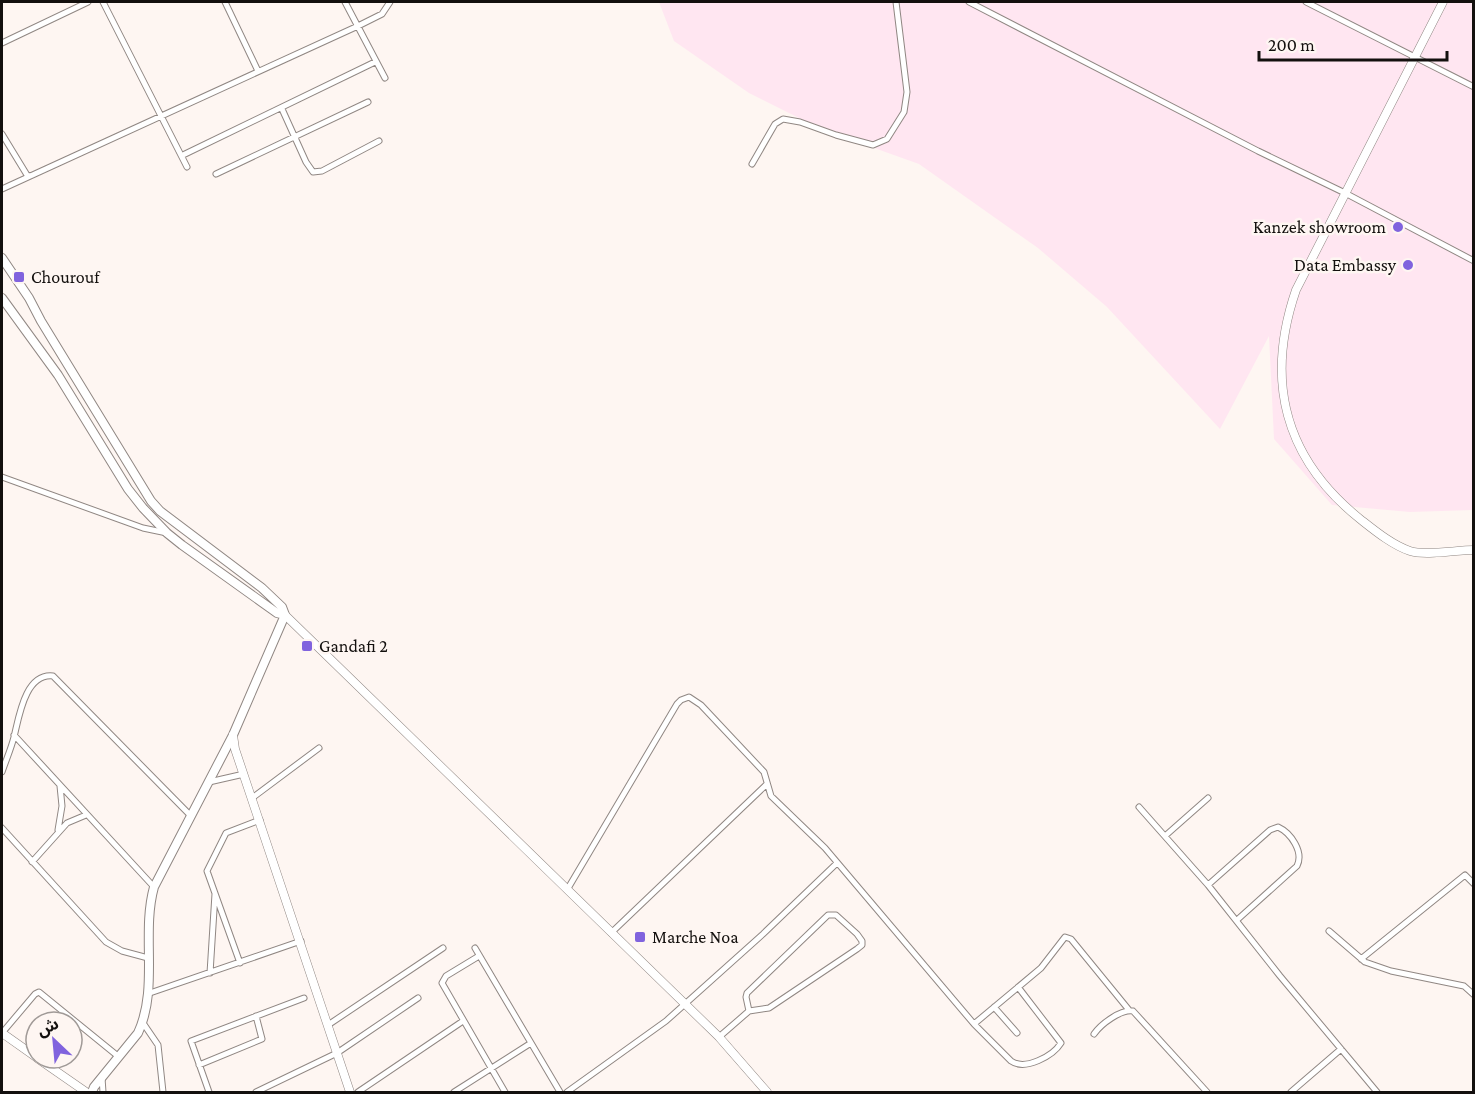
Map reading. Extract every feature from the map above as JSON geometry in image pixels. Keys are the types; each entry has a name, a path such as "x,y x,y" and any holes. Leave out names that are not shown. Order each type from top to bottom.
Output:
{"main road":[{"path":"2,258 151,501 189,534 262,588 282,607 285,615 233,735 154,887 150,906 147,994 143,1023 138,1033 92,1092"},
{"path":"2,298 5,307 23,327 58,375 143,508 167,533 277,613 285,615"},
{"path":"23,327 35,321 38,315"}],"street":[{"path":"2,43 88,2"},
{"path":"103,2 183,155 187,167"},
{"path":"225,2 258,71"},
{"path":"345,2 385,78"},
{"path":"2,189 358,26 382,14 390,2"},
{"path":"752,164 775,124 783,119 800,122 873,145 884,142 889,137 904,111 907,92 896,2"},
{"path":"969,2 1258,151 1345,193 1473,261"},
{"path":"1306,2 1473,87"},
{"path":"1443,2 1296,290 1283,338 1281,373 1285,405 1292,429 1306,458 1329,489 1353,513 1379,533 1410,551 1473,550"},
{"path":"183,155 375,62"},
{"path":"216,174 368,102"},
{"path":"282,109 310,168 316,173 379,141"},
{"path":"2,134 27,176 30,176"},
{"path":"2,477 143,528 167,533"},
{"path":"285,615 718,1037 767,1092"},
{"path":"2,772 16,722 32,684 39,678 53,676 191,816"},
{"path":"567,890 681,700 689,697 701,705 764,772 771,796 818,841 974,1024 1014,1064 1029,1064 1058,1048 1061,1041 1018,987"},
{"path":"14,735 154,887"},
{"path":"233,735 235,749 350,1092"},
{"path":"252,798 319,747"},
{"path":"208,782 244,774"},
{"path":"611,933 767,784"},
{"path":"58,832 62,806 60,785"},
{"path":"1165,836 1208,798"},
{"path":"1139,807 1208,885 1377,1092"},
{"path":"32,862 58,832 73,820 86,815"},
{"path":"240,963 207,871 224,835 260,820"},
{"path":"1208,885 1270,830 1278,827 1286,832 1299,854 1297,866 1237,920"},
{"path":"2,828 106,942 122,951 148,958"},
{"path":"567,1092 685,1005 837,863"},
{"path":"1361,959 1466,875 1473,884"},
{"path":"210,973 215,893"},
{"path":"718,1037 749,1011 769,1008 857,950 862,945 861,939 836,915 828,915 747,993 749,1011"},
{"path":"1329,931 1361,959 1391,971 1464,986 1473,995"},
{"path":"974,1024 1041,968 1064,938 1069,937 1130,1010 1147,1024 1207,1092"},
{"path":"147,994 301,941"},
{"path":"328,1025 442,948"},
{"path":"475,948 561,1092"},
{"path":"479,956 442,981 505,1092"},
{"path":"24,1049 2,1033 39,992 119,1057"},
{"path":"209,1092 191,1043 192,1040 304,998"},
{"path":"256,1092 337,1053 418,998"},
{"path":"994,1007 1017,1033"},
{"path":"1094,1034 1104,1025 1130,1010"},
{"path":"199,1065 262,1039 256,1016"},
{"path":"358,1092 463,1021"},
{"path":"143,1023 158,1045 164,1092"},
{"path":"454,1092 531,1043"},
{"path":"1291,1092 1341,1049"},
{"path":"54,1070 86,1092"},
{"path":"102,1078 103,1092"}],"shaded area":[{"path":"659,2 1473,2 1473,510 1410,512 1332,505 1274,439 1269,336 1220,429 1107,307 1038,248 919,164 821,129 749,93 674,41"}],"place":[{"name":"Kanzek showroom","path":"1398,227"},
{"name":"Data Embassy","path":"1408,265"},
{"name":"Chourouf","path":"19,277"},
{"name":"Gandafi 2","path":"307,646"},
{"name":"Marche Noa","path":"640,937"}]}
